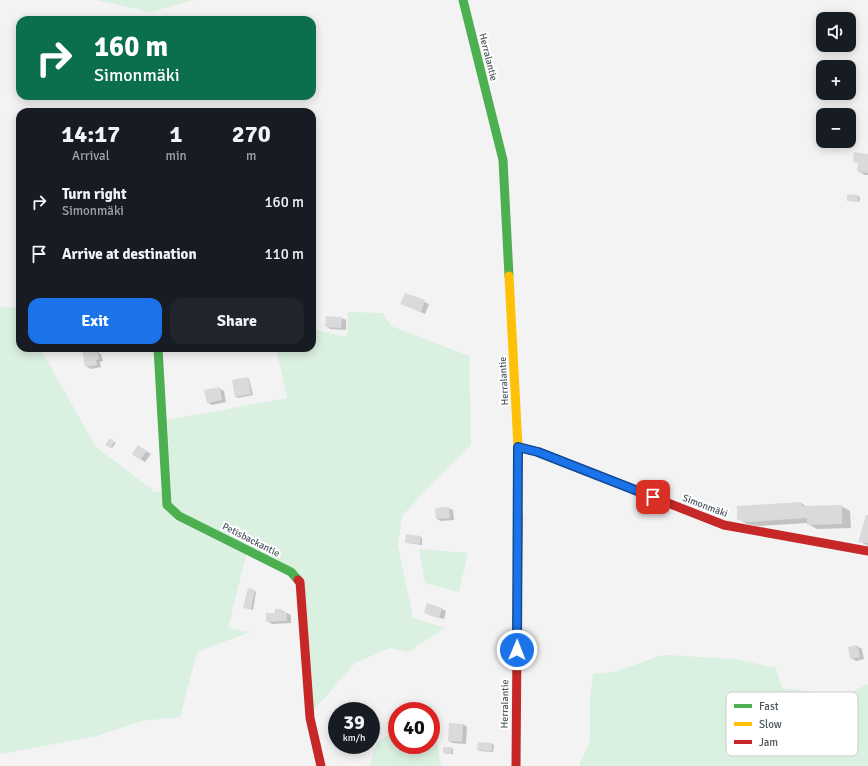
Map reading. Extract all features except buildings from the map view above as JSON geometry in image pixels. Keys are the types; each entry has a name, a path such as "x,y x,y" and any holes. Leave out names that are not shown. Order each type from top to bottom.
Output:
{"street":[{"name":"Herralantie","path":"462,0 503,160 518,447 516,766"},
{"name":"Petisbackantie","path":"158,352 167,505 179,516 291,572 300,582 310,718 321,766"},
{"name":"Simonmäki","path":"518,447 538,452 724,526 868,551"}],"green space":[{"path":"96,0 193,0 151,12"},
{"path":"0,306 16,308 16,352 42,352 96,447 155,492 171,491 167,420 287,398 277,352 316,352 316,330 347,337 348,312 383,313 391,326 469,356 471,445 402,516 398,545 413,618 445,628 408,652 390,648 355,663 313,711 303,581 248,547 228,628 250,632 197,652 180,717 141,721 97,736 0,754"},
{"path":"419,549 468,553 459,592 425,583"},
{"path":"667,655 735,659 776,668 782,688 813,692 726,692 726,756 858,756 858,692 852,692 868,684 868,766 580,766 580,762 590,742 590,697 593,674 615,672 656,657"},
{"path":"388,735 388,754 439,754 441,766 369,766 373,754 380,754 380,741"}],"traffic: fast":[{"path":"463,0 503,160 509,276"},
{"path":"158,352 167,505 179,516 291,572 298,580"}],"traffic: slow":[{"path":"509,276 518,447 518,517"}],"traffic: jam":[{"path":"518,447 538,452 724,525 868,551"},
{"path":"516,766 518,517"},
{"path":"298,580 300,582 310,718 321,766"}],"route":[{"path":"517,650 518,447 538,452 653,497"}]}
